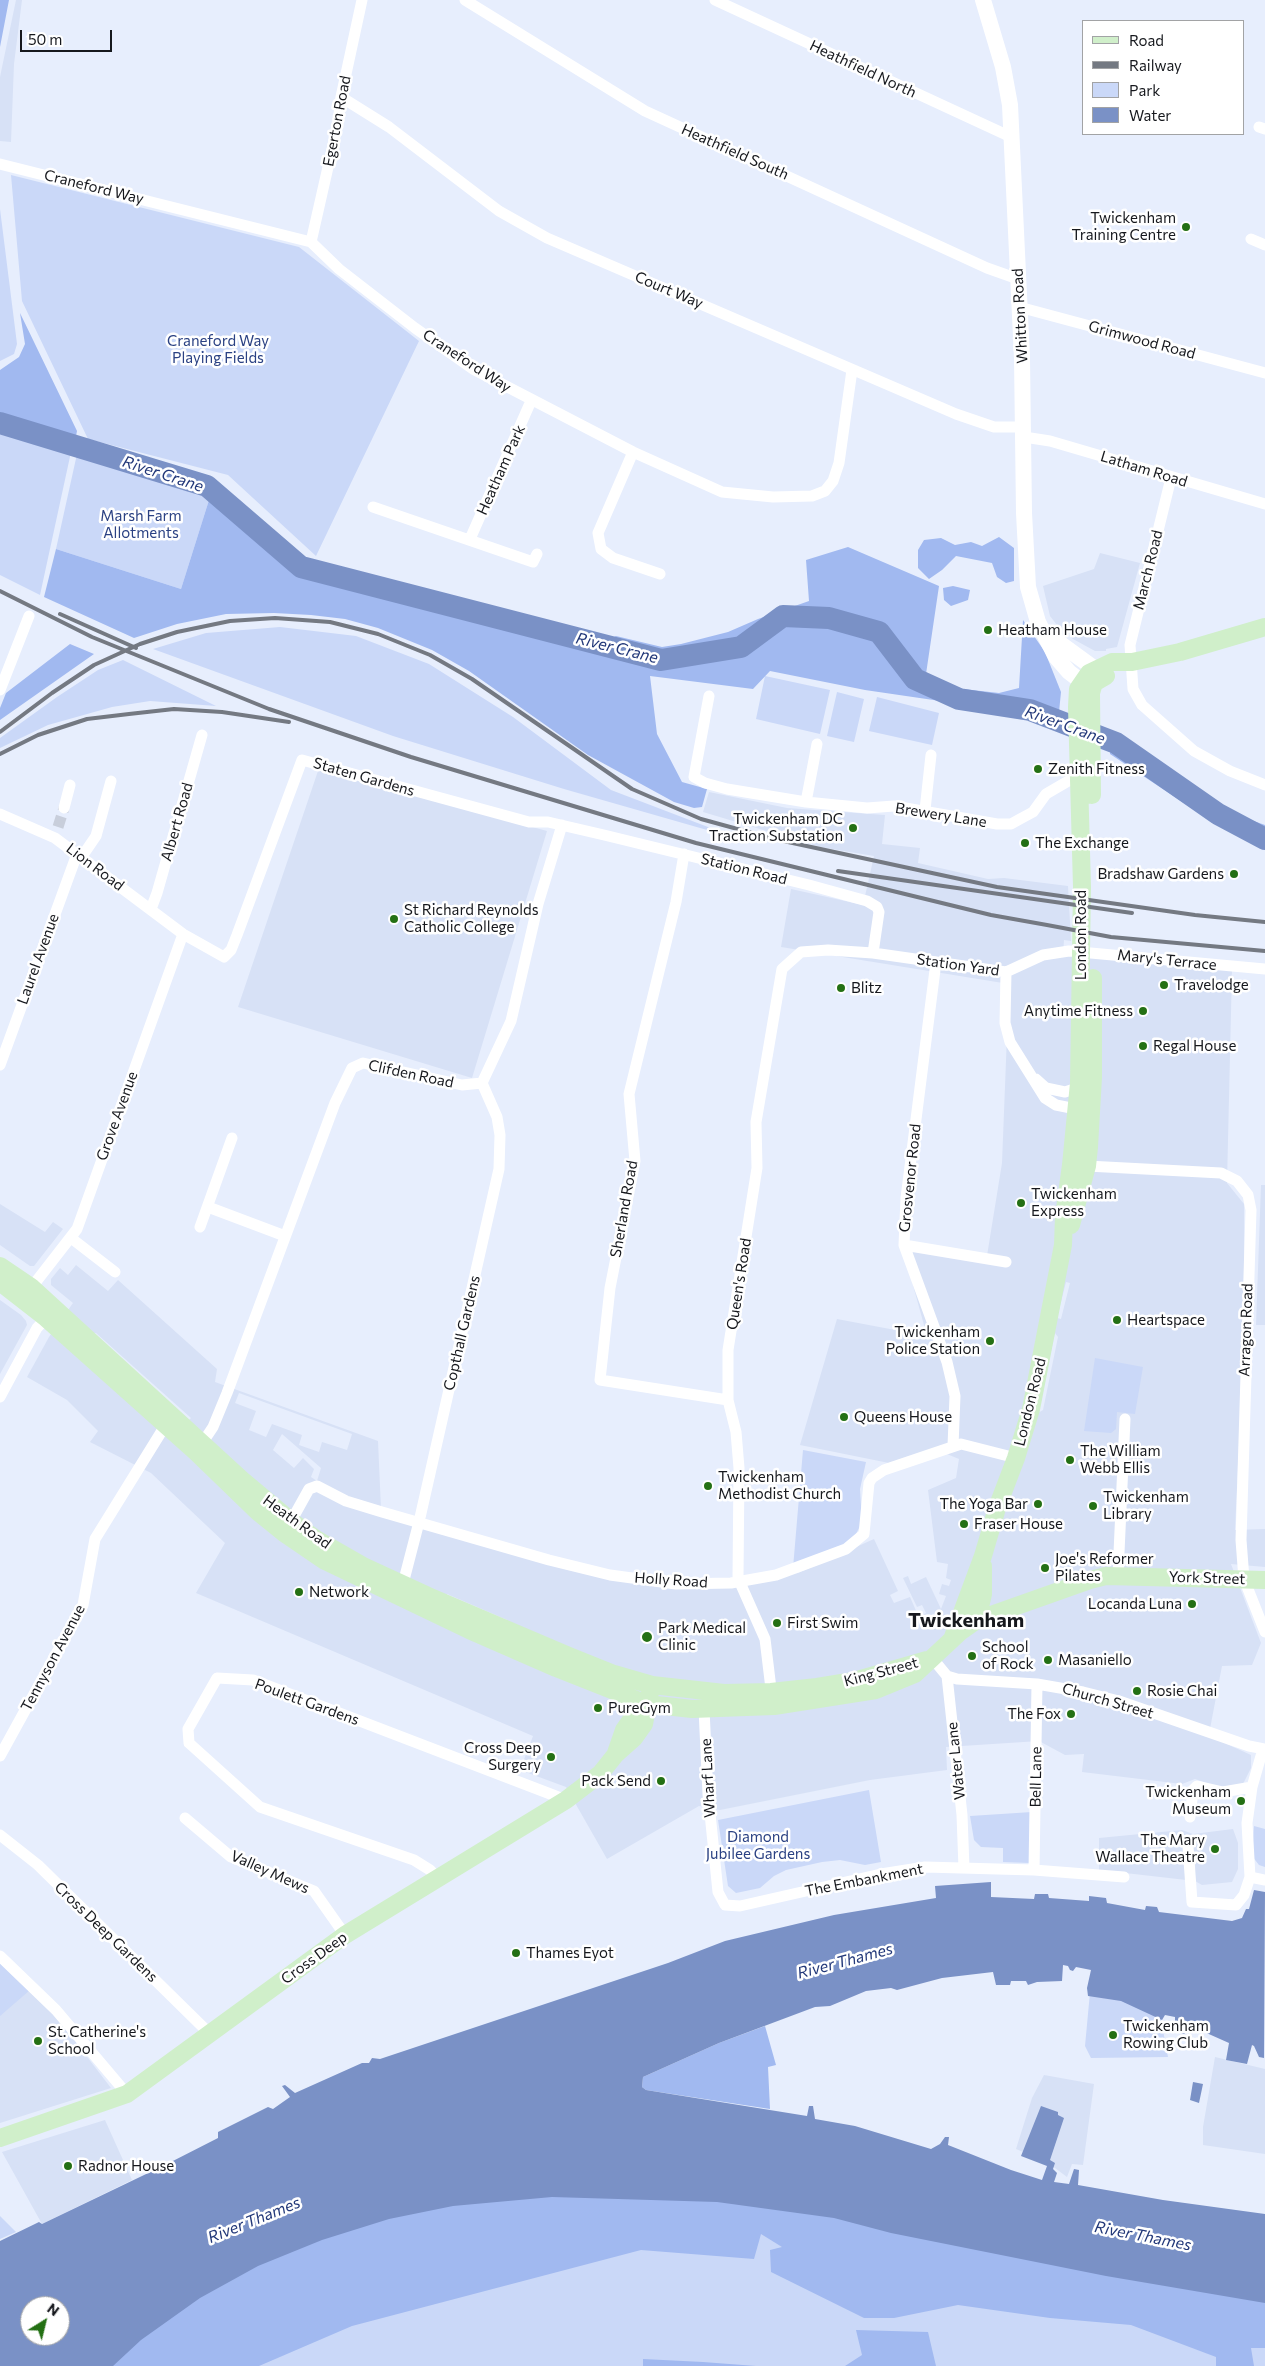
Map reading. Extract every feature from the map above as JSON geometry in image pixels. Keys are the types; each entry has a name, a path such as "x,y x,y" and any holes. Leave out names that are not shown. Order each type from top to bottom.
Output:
{"main road":[{"name":"Whitton Road","path":"983,0 1003,67 1010,105 1019,307 1026,569 1032,606 1056,657 1069,672 1092,679"},
{"path":"1092,679 1123,669 1132,662 1180,652 1265,626"},
{"name":"London Road","path":"952,1640 1016,1458 1036,1387 1063,1245 1073,1220 1084,1110 1088,887 1084,721 1077,695 1092,679"},
{"name":"London Road","path":"1084,1110 1078,1083 1087,966"},
{"name":"Heath Road","path":"0,1266 27,1293 169,1420 258,1512 341,1553 399,1590 556,1668 647,1704"},
{"name":"Heath Road","path":"0,1282 27,1293"},
{"name":"Heath Road","path":"169,1420 203,1442 288,1527"},
{"name":"London Road","path":"933,1659 952,1640 977,1620 984,1589 983,1556"},
{"name":"York Street","path":"977,1620 1090,1580 1118,1575 1265,1580"},
{"name":"Heath Road","path":"399,1590 614,1674 652,1685"},
{"name":"King Street","path":"647,1704 704,1709 772,1699 876,1690 908,1678 933,1659"},
{"name":"King Street","path":"652,1685 772,1699"},
{"name":"Cross Deep","path":"0,2138 127,2094 345,1935 566,1800 600,1774 616,1754 624,1730 636,1713 647,1704 652,1685"}],"street":[{"name":"Egerton Road","path":"311,242 338,123 341,97 362,0"},
{"name":"Heathfield South","path":"465,0 614,94 645,110 987,268 1018,279"},
{"name":"Heathfield North","path":"715,0 1011,137"},
{"name":"Court Way","path":"341,97 389,127 468,188 523,226 956,414 990,426 1023,432"},
{"name":"Craneford Way","path":"0,164 311,242 339,269 415,328 474,369 531,401 633,452 722,492 773,497 812,496 826,490 833,481 839,463 852,370"},
{"path":"1251,239 1265,245"},
{"name":"Grimwood Road","path":"1019,307 1265,373"},
{"name":"Heatham Park","path":"470,539 531,401"},
{"name":"Latham Road","path":"1023,432 1171,478 1265,504"},
{"path":"633,452 598,533 601,549 613,558 660,574"},
{"name":"March Road","path":"1171,478 1130,645 1133,689 1142,705 1194,751 1230,771 1265,785"},
{"path":"373,507 533,562 537,554"},
{"path":"0,690 29,616"},
{"name":"Brewery Lane","path":"709,696 694,777 705,783 727,789 806,802 867,808 894,806 996,824 1011,824 1033,812 1046,794 1085,770"},
{"name":"Albert Road","path":"151,909 202,735"},
{"path":"806,802 817,744"},
{"path":"924,810 931,755"},
{"name":"Staten Gardens","path":"182,934 224,957 231,950 302,760 529,822 548,822 562,825"},
{"name":"Laurel Avenue","path":"0,1065 79,856 96,836 111,782"},
{"path":"64,808 70,785"},
{"name":"Lion Road","path":"0,814 57,833 79,856 182,934"},
{"path":"482,1083 502,1045 511,1021 538,904 562,825"},
{"name":"Station Road","path":"562,825 809,885 873,904 879,912 873,953"},
{"name":"Sherland Road","path":"684,854 676,902 629,1094 635,1161 610,1288 600,1380 728,1400"},
{"name":"Grove Avenue","path":"27,1293 72,1238 77,1229 182,934"},
{"name":"Queen's Road","path":"772,1699 765,1639 757,1617 739,1582 739,1468 736,1432 728,1400 728,1350 757,1168 756,1122 782,969 801,952 828,950 873,953"},
{"name":"Station Yard","path":"873,953 1006,972 1043,955 1069,951"},
{"name":"Mary's Terrace","path":"1069,951 1265,970"},
{"name":"Grosvenor Road","path":"936,962 908,1179 904,1245 947,1362 955,1396 953,1446"},
{"path":"1006,972 1006,1033 1041,1093 1050,1102 1084,1110"},
{"name":"Clifden Road","path":"203,1442 216,1419 335,1103 352,1068 363,1063 452,1083 482,1083"},
{"path":"1032,1075 1046,1088 1055,1091 1069,1091 1078,1083"},
{"name":"Copthall Gardens","path":"399,1590 419,1522 499,1169 500,1135 497,1117 482,1083"},
{"path":"200,1227 232,1138"},
{"name":"Arragon Road","path":"1079,1165 1221,1173 1237,1181 1248,1195 1251,1210 1241,1540 1244,1578 1265,1632"},
{"path":"208,1208 285,1236"},
{"path":"72,1238 115,1272"},
{"path":"904,1245 1006,1262"},
{"path":"0,1397 38,1328 51,1313"},
{"path":"1118,1575 1125,1419"},
{"name":"Tennyson Avenue","path":"0,1756 83,1605 95,1539 169,1420"},
{"name":"Holly Road","path":"288,1527 312,1486 346,1501 549,1560 610,1574 676,1584 739,1582 776,1575 846,1549 864,1534 868,1488 872,1478 884,1470 961,1444 1016,1458"},
{"path":"933,1659 947,1676"},
{"name":"Church Street","path":"947,1676 957,1679 1037,1684 1119,1702 1264,1749"},
{"name":"Water Lane","path":"947,1676 962,1815 964,1868"},
{"name":"Poulett Gardens","path":"438,1879 430,1870 414,1860 260,1807 189,1743 188,1729 217,1678 253,1680 566,1800"},
{"name":"Bell Lane","path":"1034,1870 1037,1684"},
{"name":"Wharf Lane","path":"704,1709 708,1794 718,1892 725,1905"},
{"path":"1188,1846 1192,1902 1236,1905 1244,1895 1250,1878 1246,1823 1252,1787 1264,1749"},
{"path":"1190,1818 1192,1790 1196,1786 1223,1792 1252,1787"},
{"name":"Valley Mews","path":"185,1818 231,1858 314,1891 345,1935"},
{"name":"Cross Deep Gardens","path":"0,1835 38,1865 210,2033"},
{"name":"The Embankment","path":"725,1905 740,1906 881,1874 925,1867 1034,1870 1124,1877"},
{"path":"1250,1878 1265,1880"},
{"path":"0,1956 56,2010 127,2094"}],"shaded area":[{"path":"0,0 9,0 0,47"},
{"path":"16,0 22,0 14,64 11,142 0,141 0,77"},
{"path":"20,313 77,431 75,441 0,415 0,370 19,357 25,344"},
{"path":"209,500 300,572 595,646 616,636 662,647 681,644 728,632 809,601 806,560 848,547 939,586 926,674 935,680 963,689 999,693 1019,688 1023,620 1045,652 1061,692 1059,712 988,708 865,690 770,671 753,689 650,676 657,734 682,782 707,789 702,807 694,808 674,802 588,755 469,671 432,650 378,628 345,619 311,615 274,613 226,614 177,624 134,638 44,597 56,549 181,589"},
{"path":"999,537 1014,548 1014,581 1006,583 997,577 992,563 956,556 942,570 929,579 918,568 918,550 924,540 941,538 955,545 971,542 982,546"},
{"path":"1100,553 1140,563 1117,647 1106,649 1106,651 1095,651 1073,639 1057,625 1050,616 1043,586 1094,569"},
{"path":"953,586 970,590 968,600 951,606 944,600 943,588"},
{"path":"70,644 94,654 0,720 0,708 6,693"},
{"path":"1110,735 1136,747 1231,813 1265,825 1265,844 1217,825 1110,754"},
{"name":"St Richard Reynolds Catholic College","path":"319,768 547,831 472,1078 238,1007"},
{"path":"709,792 787,808 885,815 882,844 920,848 918,863 988,879 1004,878 1068,886 1071,941 1064,940 1063,955 1232,970 1227,1183 1244,1204 1244,1337 1235,1530 1265,1529 1265,1567 1231,1564 1261,1643 1252,1665 1222,1666 1209,1734 1251,1755 1251,1768 1242,1786 1227,1790 1195,1779 1182,1784 1082,1772 1084,1754 1065,1755 1039,1741 946,1747 947,1770 870,1780 720,1810 699,1806 607,1859 566,1787 520,1770 533,1736 196,1593 225,1543 151,1473 90,1442 98,1431 67,1400 27,1377 49,1337 73,1303 51,1285 51,1279 60,1268 68,1275 76,1265 108,1291 118,1280 217,1369 215,1382 378,1441 381,1509 613,1573 678,1582 798,1573 874,1539 898,1591 890,1595 894,1603 910,1597 921,1622 924,1621 922,1615 926,1613 922,1605 917,1607 903,1578 908,1576 911,1584 926,1577 941,1609 946,1596 939,1594 942,1584 949,1586 951,1580 946,1578 948,1564 937,1562 928,1490 956,1478 959,1459 942,1452 889,1463 800,1445 837,1319 927,1336 903,1249 986,1262 1002,1163 1009,984 781,947 791,889 863,905 874,856 820,847 703,812","holes":["1066,1282 1070,1283 1061,1319 1057,1318","93,1333 96,1333 191,1418 189,1420","1055,1333 1058,1337 1043,1410 1038,1413","239,1393 352,1434 347,1450 322,1442 319,1452 299,1445 302,1435 272,1424 266,1437 249,1430 256,1411 235,1403","282,1434 321,1468 317,1481 311,1477 314,1469 303,1458 294,1468 273,1450","447,1594 507,1620 506,1623 446,1597"]},
{"path":"1261,1185 1265,1185 1265,1325 1256,1325"},
{"path":"0,1204 45,1232 53,1222 63,1229 34,1266 30,1266 0,1245"},
{"path":"0,1300 21,1315 27,1325 0,1374"},
{"path":"1233,1829 1238,1843 1238,1869 1232,1882 1202,1885 1195,1881 1099,1870 1099,1838 1182,1830 1193,1834"},
{"name":"St. Catherine's School","path":"0,1961 58,2019 111,2088 0,2123"},
{"path":"765,2026 776,2065 768,2067 770,2109 646,2090 642,2087 643,2077 719,2043"},
{"path":"1215,2057 1265,2069 1265,2154 1203,2145 1203,2127"},
{"path":"1044,2075 1094,2084 1083,2165 1072,2164 1067,2177 1047,2162 1016,2149 1032,2098"},
{"name":"Radnor House","path":"105,2120 132,2180 42,2224 2,2152"},
{"path":"500,2193 770,2200 1265,2290 1265,2348 1251,2348 1254,2366 1216,2366 1216,2357 1131,2325 1050,2318 958,2305 894,2318 864,2318 771,2272 770,2250 782,2247 761,2234 754,2259 641,2250 352,2326 259,2366 106,2366 162,2314 266,2257 372,2214"},
{"path":"856,2330 928,2332 936,2366 845,2366 862,2355"},
{"path":"643,2359 703,2362 756,2366 643,2366"}],"green space":[{"name":"Craneford Way Playing Fields","path":"11,175 299,247 419,341 316,556 228,475 88,439 22,301"},
{"path":"0,209 17,344 14,354 0,361"},
{"path":"0,431 71,452 40,595 0,575"},
{"name":"Marsh Farm Allotments","path":"77,454 197,491 209,500 181,589 56,549"},
{"path":"280,627 356,636 429,664 513,717 611,790 742,840 564,789 393,736 153,649 206,633"},
{"path":"123,660 216,706 150,701 112,707 48,725 0,748 0,738 57,697 98,670"},
{"path":"765,676 830,690 820,734 756,719"},
{"path":"837,692 864,699 854,742 827,736"},
{"path":"877,697 939,713 932,745 869,731"},
{"path":"1095,1358 1143,1367 1135,1414 1117,1412 1116,1429 1111,1433 1084,1431"},
{"path":"803,1450 866,1462 860,1489 862,1522 854,1538 832,1552 793,1568"},
{"name":"Diamond Jubilee Gardens","path":"869,1790 881,1862 865,1865 840,1860 822,1862 786,1870 774,1876 760,1888 736,1893 728,1886 718,1820"},
{"path":"1032,1812 1030,1863 1003,1862 1003,1848 981,1847 974,1840 970,1816"},
{"path":"1254,1826 1265,1829 1265,1867 1259,1865 1252,1856"},
{"path":"0,1961 30,1990 0,2016"},
{"path":"1092,1971 1157,1998 1168,2057 1091,2058 1085,2046"},
{"path":"0,2216 16,2232 0,2239"},
{"path":"767,2218 1265,2304 1265,2366 126,2366"}],"water":[{"name":"River Thames","path":"991,1882 991,1897 1034,1899 1035,1894 1048,1894 1049,1898 1089,1901 1089,1896 1106,1898 1107,1903 1145,1910 1146,1906 1157,1907 1159,1912 1232,1921 1242,1918 1246,1909 1249,1909 1254,1890 1265,1892 1264,2058 1259,2057 1252,2045 1247,2064 1226,2060 1229,2043 1193,2027 1184,2034 1175,2031 1175,2017 1165,2015 1162,2020 1121,2001 1088,1996 1087,1988 1091,1970 1076,1967 1073,1971 1068,1966 1063,1965 1062,1981 1037,1982 1028,1985 1026,1981 1011,1981 1010,1985 996,1985 993,1972 942,1978 897,1990 891,1988 866,1991 830,2006 815,2007 719,2043 643,2077 642,2087 646,2090 807,2116 809,2106 813,2106 815,2119 855,2126 931,2149 940,2144 945,2137 949,2137 948,2145 1042,2180 1047,2166 1021,2156 1041,2106 1058,2112 1058,2115 1064,2118 1050,2160 1055,2163 1053,2169 1057,2173 1054,2182 1069,2184 1074,2169 1079,2170 1078,2185 1163,2200 1265,2214 1265,2303 1106,2276 891,2233 834,2218 717,2202 552,2197 453,2206 389,2219 322,2240 258,2266 200,2298 141,2340 113,2366 0,2366 0,2241 39,2222 42,2224 167,2164 218,2138 218,2132 268,2107 273,2109 290,2097 282,2086 285,2085 295,2093 362,2063 369,2063 372,2058 380,2059 668,1963 725,1941 834,1915 936,1898 935,1886"},
{"path":"1193,2082 1203,2084 1199,2103 1190,2100"}],"waterway":[{"name":"River Crane","path":"0,423 207,486 301,567 661,660 741,647 783,616 829,618 879,632 915,679 959,699 1030,710 1116,743 1218,814 1265,839"}],"tunnel":[{"path":"58,827 64,808"}],"railway":[{"path":"0,591 92,637 269,709 411,757 696,843 991,915 1111,937 1265,951"},
{"path":"60,614 136,648"},
{"path":"0,732 52,693 94,665 140,644 177,632 230,621 275,618 330,622 378,634 430,655 472,679 632,789 701,819 774,839 997,887 1195,915 1265,922"},
{"path":"0,754 38,735 87,719 174,709 222,712 289,722"},
{"path":"838,871 1132,913"}],"place":[{"name":"Twickenham Training Centre","path":"1186,227"},
{"name":"Heatham House","path":"988,630"},
{"name":"Zenith Fitness","path":"1038,769"},
{"name":"Twickenham DC Traction Substation","path":"853,828"},
{"name":"The Exchange","path":"1025,843"},
{"name":"Bradshaw Gardens","path":"1234,874"},
{"name":"St Richard Reynolds Catholic College","path":"394,919"},
{"name":"Travelodge","path":"1164,985"},
{"name":"Blitz","path":"841,988"},
{"name":"Anytime Fitness","path":"1143,1011"},
{"name":"Regal House","path":"1143,1046"},
{"name":"Twickenham Express","path":"1021,1203"},
{"name":"Heartspace","path":"1117,1320"},
{"name":"Twickenham Police Station","path":"990,1341"},
{"name":"Queens House","path":"844,1417"},
{"name":"The William Webb Ellis","path":"1070,1460"},
{"name":"Twickenham Methodist Church","path":"708,1486"},
{"name":"The Yoga Bar","path":"1038,1504"},
{"name":"Twickenham Library","path":"1093,1506"},
{"name":"Fraser House","path":"964,1524"},
{"name":"Joe's Reformer Pilates","path":"1045,1568"},
{"name":"Network","path":"299,1592"},
{"name":"Locanda Luna","path":"1192,1604"},
{"name":"First Swim","path":"777,1623"},
{"name":"Park Medical Clinic","path":"647,1637"},
{"name":"School of Rock","path":"972,1656"},
{"name":"Masaniello","path":"1048,1660"},
{"name":"Rosie Chai","path":"1137,1691"},
{"name":"PureGym","path":"598,1708"},
{"name":"The Fox","path":"1071,1714"},
{"name":"Cross Deep Surgery","path":"551,1757"},
{"name":"Pack Send","path":"661,1781"},
{"name":"Twickenham Museum","path":"1241,1801"},
{"name":"The Mary Wallace Theatre","path":"1215,1849"},
{"name":"Thames Eyot","path":"516,1953"},
{"name":"Twickenham Rowing Club","path":"1113,2035"},
{"name":"St. Catherine's School","path":"38,2041"},
{"name":"Radnor House","path":"68,2166"}],"district":[{"name":"Twickenham","path":"966,1620"}]}
